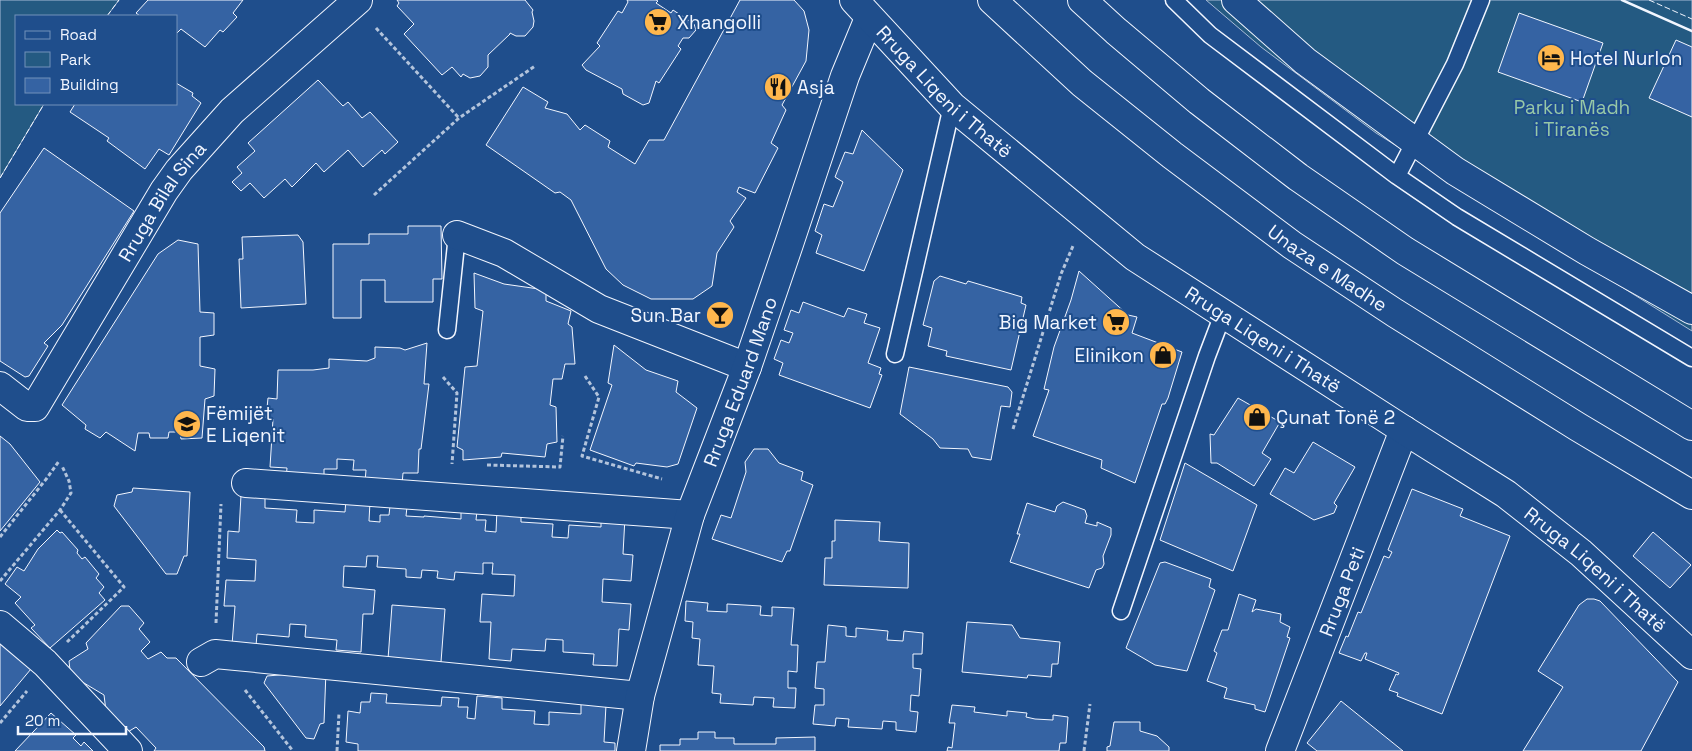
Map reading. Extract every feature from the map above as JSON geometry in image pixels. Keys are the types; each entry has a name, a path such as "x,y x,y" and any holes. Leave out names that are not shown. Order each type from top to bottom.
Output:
{"main road":[{"name":"Unaza e Madhe","path":"992,0 1082,83 1172,155 1292,246 1395,314 1692,495"},
{"path":"1082,0 1199,101 1305,182 1405,252 1692,426"},
{"path":"1236,0 1305,61 1415,142 1472,181 1587,251 1692,310"},
{"name":"Rruga Bilal Sina","path":"0,386 27,406 35,406 178,170 232,111 356,2"},
{"name":"Rruga Liqeni i Thatë","path":"862,9 952,106 1135,257 1506,494 1581,553 1692,655"},
{"name":"Rruga Eduard Mano","path":"631,751 640,696 690,515 747,367 789,244 845,76 862,9"},
{"path":"457,235 504,253 599,309 747,367"},
{"name":"Rruga Peti","path":"1280,751 1404,430"},
{"path":"246,483 690,515"},
{"path":"0,625 45,663 128,751"},
{"path":"208,658 640,696"}],"lane":[{"path":"1174,0 1210,35 1397,176 1457,218 1692,358"},
{"path":"1397,176 1455,64 1481,0"},
{"path":"895,354 952,106"},
{"path":"447,330 457,235"},
{"path":"1121,611 1223,314"}],"path":[{"path":"356,2 459,118"},
{"path":"374,195 459,118 535,66"},
{"path":"1013,429 1061,274 1075,243"},
{"path":"585,376 599,397 582,456 664,479"},
{"path":"442,377 457,393 452,464"},
{"path":"481,465 560,467 563,436"},
{"path":"0,538 59,461"},
{"path":"443,464 461,465"},
{"path":"0,581 60,510 71,493 69,481 62,466"},
{"path":"208,658 222,501"},
{"path":"45,663 124,587 60,510"},
{"path":"0,723 28,689"},
{"path":"1084,751 1090,704"},
{"path":"259,706 293,751"},
{"path":"337,751 339,712"}],"green space":[{"path":"0,0 119,0 108,15 15,15 15,105 43,105 0,178"},
{"name":"Parku i Madh i Tiranës","path":"1206,0 1692,0 1692,331 1376,133 1261,47"}],"building":[{"path":"148,0 243,0 233,13 237,17 223,32 220,30 205,47 181,29 178,32 178,15 139,15 136,13"},
{"path":"397,0 525,0 533,10 533,27 525,36 516,36 510,33 488,55 488,67 480,76 470,78 463,74 461,77 452,67 442,75 404,34 414,24 397,6 399,3"},
{"path":"627,0 656,0 658,1 656,3 671,13 673,10 694,24 696,30 689,38 683,38 678,46 681,49 659,83 656,81 649,103 643,105 623,94 622,89 586,70 582,65 600,46 597,43 618,11 622,13 628,2"},
{"path":"740,0 794,0 804,11 809,30 806,61 782,105 786,110 771,143 778,148 755,193 739,187 737,192 746,198 730,221 734,227 717,253 712,286 693,299 651,299 623,285 606,269 571,200 560,192 555,193 486,145 523,87 548,102 545,108 567,114 580,130 585,125 610,141 608,147 635,164 649,140 664,140"},
{"name":"Hotel Nurlon","path":"1519,13 1603,43 1582,102 1498,72"},
{"path":"1676,40 1692,47 1692,117 1649,98"},
{"path":"318,80 343,106 348,102 362,118 370,112 398,142 385,154 382,150 363,167 348,150 324,172 316,163 292,187 285,179 264,198 250,183 241,191 232,182 242,173 237,167 255,151 248,143"},
{"path":"178,84 193,93 192,96 201,103 169,155 159,149 145,169 107,141 109,138 70,112 74,105 178,105"},
{"path":"862,130 903,170 864,271 816,253 822,235 815,231 824,204 833,207 843,182 835,177 845,152 853,154"},
{"path":"44,148 134,211 62,325 44,343 48,346 29,376 25,377 0,361 0,213"},
{"path":"408,226 441,226 442,279 433,279 433,302 385,302 385,280 361,280 361,318 333,318 333,244 369,244 369,234 408,234"},
{"path":"298,235 303,242 306,304 241,308 239,259 243,259 242,237"},
{"path":"178,240 198,244 200,312 214,313 214,335 200,337 200,366 215,369 214,396 205,399 202,438 181,439 180,432 169,432 168,438 150,438 149,433 138,433 135,451 106,432 100,438 85,429 86,425 62,405 158,254"},
{"path":"1079,271 1128,315 1137,317 1132,333 1182,352 1168,398 1165,404 1162,404 1135,483 1101,468 1102,460 1033,436 1049,390 1044,389 1054,347"},
{"path":"474,273 504,284 546,290 546,301 571,311 568,324 572,327 575,364 565,364 562,379 553,379 550,405 556,407 557,442 547,444 545,457 502,453 501,457 463,460 463,450 457,447 465,367 477,366 483,311 475,308"},
{"path":"940,276 966,284 968,281 1022,297 1021,303 1026,305 1011,370 946,356 947,351 928,346 932,328 923,325 934,281"},
{"path":"803,302 844,317 848,308 867,314 864,323 880,328 868,363 881,368 879,374 882,375 870,408 779,375 783,363 774,359 781,340 789,343 793,333 784,330 791,310 799,313"},
{"path":"427,343 424,384 429,384 421,449 419,449 418,473 403,473 402,485 365,482 366,470 353,470 354,460 337,459 337,469 324,469 324,480 286,478 287,468 270,467 273,419 266,418 268,398 277,399 278,370 329,368 329,359 367,361 375,358 375,347 405,350"},
{"path":"614,345 646,370 678,381 676,392 697,408 678,464 667,467 636,463 634,466 590,450 612,385 608,383"},
{"path":"909,367 1008,387 1012,392 1010,407 1001,406 991,460 972,457 968,449 940,448 933,439 900,414"},
{"path":"1238,398 1280,422 1262,453 1271,459 1254,486 1217,463 1211,463 1210,434 1214,435"},
{"path":"0,436 10,444 40,482 0,531"},
{"path":"1313,442 1355,467 1334,503 1337,506 1334,513 1314,520 1270,494 1285,468 1294,473"},
{"path":"754,449 768,449 779,463 803,472 801,480 813,485 790,551 787,551 782,562 712,539 721,515 731,518 746,472 745,462"},
{"path":"1185,463 1257,505 1233,571 1160,540"},
{"path":"133,488 190,492 187,556 184,556 177,574 166,574 114,506 117,495 132,492"},
{"path":"1412,489 1463,509 1460,516 1510,536 1442,714 1397,696 1398,693 1389,690 1396,674 1398,675 1399,673 1365,659 1367,653 1365,653 1361,661 1339,653 1358,612 1361,613 1384,556 1389,558 1392,552 1388,550"},
{"path":"241,495 265,497 265,508 297,510 296,522 314,523 314,510 345,512 346,500 370,502 369,521 380,522 380,515 389,515 390,506 407,507 406,516 461,519 461,510 477,511 476,520 486,520 485,531 496,532 497,509 521,511 521,522 553,524 552,537 568,538 569,525 601,527 601,516 625,517 623,554 633,555 631,581 603,579 602,602 631,604 629,630 619,629 617,666 593,665 594,654 563,652 563,640 546,639 545,651 512,649 511,661 489,659 491,622 480,622 482,594 514,596 515,575 492,574 493,563 483,563 483,574 455,572 454,580 437,578 438,571 422,570 421,578 406,577 406,569 377,567 378,556 367,556 366,567 344,566 343,587 375,590 373,614 363,614 361,652 336,650 337,640 305,637 306,625 290,624 289,637 257,634 256,646 232,645 235,606 224,606 226,580 255,581 256,560 227,558 228,531 239,532"},
{"path":"1063,502 1085,510 1087,516 1085,523 1097,526 1097,522 1111,528 1111,535 1103,556 1104,564 1102,568 1096,570 1089,588 1010,562 1020,534 1017,534 1027,503 1055,512 1057,506"},
{"path":"835,520 880,522 879,541 909,543 908,588 824,585 825,558 832,558 832,541 835,541"},
{"path":"57,530 60,533 62,532 78,550 77,553 82,559 85,557 99,574 96,578 104,587 99,593 105,600 50,648 31,628 35,625 15,603 21,597 5,584 17,567 24,571 38,549"},
{"path":"1653,532 1691,565 1670,588 1633,556"},
{"path":"1165,562 1211,579 1209,587 1215,590 1187,671 1155,665 1126,648 1160,563"},
{"path":"1239,594 1256,600 1252,612 1256,609 1281,614 1280,622 1290,627 1287,637 1290,638 1265,712 1255,709 1255,705 1224,698 1227,688 1207,681 1217,653 1214,651 1222,630 1228,630"},
{"path":"1587,599 1600,601 1678,682 1641,751 1523,751 1563,687 1538,671 1579,605"},
{"path":"686,601 708,603 707,611 727,612 727,604 761,606 760,615 772,616 772,607 794,608 791,645 798,645 797,672 788,671 788,688 796,688 795,708 773,707 774,698 754,697 753,705 720,703 721,694 712,693 714,666 698,665 700,639 692,638 693,622 685,621"},
{"path":"392,605 445,609 441,662 388,659"},
{"path":"121,606 129,606 144,623 139,629 150,642 141,651 148,659 161,652 167,658 176,658 264,747 265,751 154,751 156,748 136,727 126,733 106,711 104,695 79,680 70,670 69,661 88,649 86,643"},
{"path":"967,622 1012,625 1020,638 1060,642 1058,664 1052,664 1051,677 1028,675 1027,678 962,672"},
{"path":"828,625 846,627 846,636 856,637 856,628 888,631 887,640 903,641 904,631 923,633 922,654 913,654 913,668 921,669 919,696 911,695 910,711 918,712 916,732 896,730 896,722 883,721 882,729 848,727 849,719 836,718 835,726 813,724 815,705 824,705 824,689 815,688 817,662 825,662"},
{"path":"0,638 31,669 0,706"},
{"path":"326,671 324,723 320,724 314,739 306,738 264,683 267,676"},
{"path":"371,693 387,694 386,703 441,706 442,697 459,698 458,707 468,707 467,718 475,719 477,696 502,698 502,709 535,711 534,724 549,725 549,712 581,714 581,703 606,705 604,742 615,743 615,751 358,751 358,744 346,742 348,711 360,713 361,702 370,702"},
{"path":"1341,701 1403,751 1317,751 1307,743"},
{"path":"952,705 975,707 974,712 1007,716 1007,711 1027,713 1026,717 1035,719 1053,720 1053,715 1068,717 1066,743 1060,743 1059,751 947,751 948,747 952,748 955,723 949,723"},
{"path":"51,713 76,735 73,738 81,746 84,742 93,751 15,751"},
{"path":"1114,722 1140,722 1140,731 1157,736 1169,747 1169,751 1107,751 1107,747 1110,746"},
{"path":"698,732 715,732 715,738 734,738 734,744 776,744 776,738 815,737 815,751 660,751 660,745 680,745 680,739 698,739"}],"fence":[{"path":"108,15 119,0"},
{"path":"1649,0 1692,19"},
{"path":"0,178 43,105"}],"wall":[{"path":"1622,0 1692,31"}],"place":[{"name":"Xhangolli","path":"658,22"},
{"name":"Hotel Nurlon","path":"1551,58"},
{"name":"Asja","path":"778,87"},
{"name":"Sun Bar","path":"720,315"},
{"name":"Big Market","path":"1116,322"},
{"name":"Elinikon","path":"1163,355"},
{"name":"Çunat Tonë 2","path":"1257,417"},
{"name":"Fëmijët E Liqenit","path":"187,424"}]}
